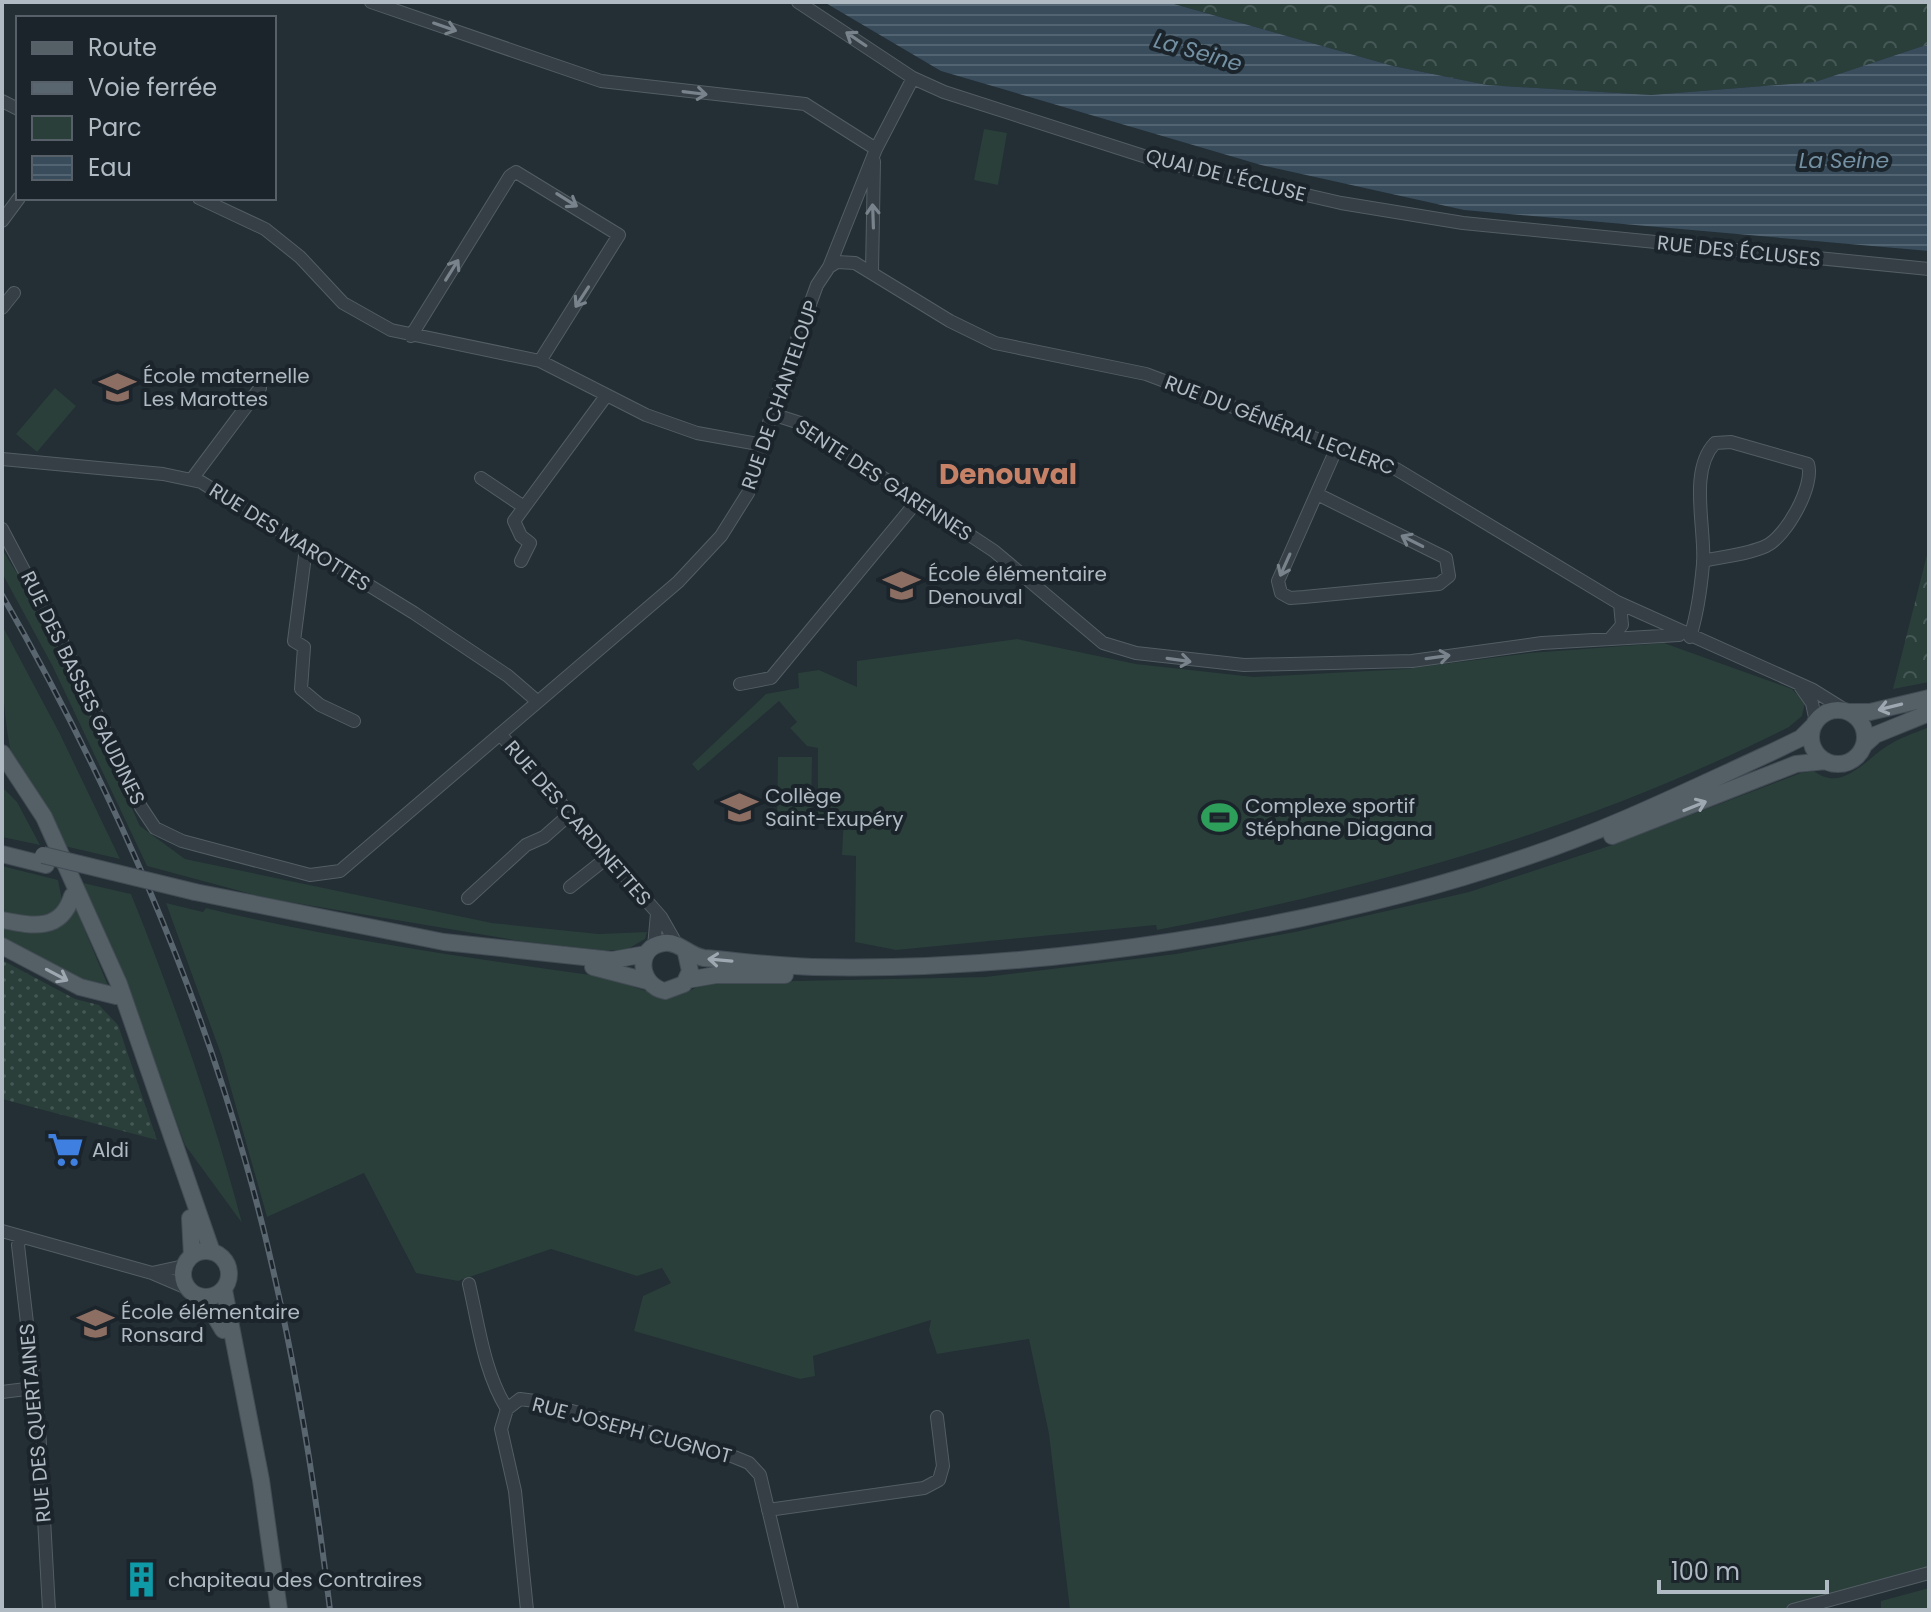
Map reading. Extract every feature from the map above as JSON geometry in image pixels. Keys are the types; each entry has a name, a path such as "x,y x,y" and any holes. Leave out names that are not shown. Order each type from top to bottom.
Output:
{"main road":[{"path":"196,897 460,944 612,960 650,951 663,943 704,958 811,967 933,964 1094,950 1280,920 1444,881 1573,840 1801,738 1829,711 1874,711 1929,698"},
{"path":"1848,711 1863,726 1864,745"},
{"path":"2,846 44,860 394,942 595,967 647,981 655,988 670,991 687,980 716,975 907,973 1020,965 1245,934 1373,907 1482,878 1605,839 1796,764 1846,763 1856,757 1875,735 1929,713"},
{"path":"1815,724 1813,747 1826,761"},
{"path":"2,753 44,817 119,984 212,1252"},
{"path":"2,777 37,821 116,996 192,1222 187,1288 204,1298 221,1324 260,1518 271,1610"},
{"path":"2,854 44,860"},
{"path":"2,920 37,926 49,924 66,911 72,896"},
{"path":"2,946 80,987 116,996"},
{"path":"681,949 691,966 687,980"},
{"path":"647,981 643,968 650,951"},
{"path":"188,1261 212,1252 221,1256 229,1267 224,1290 261,1480 279,1610"},
{"path":"204,1298 224,1290"}],"street":[{"path":"371,2 601,81 805,104 874,154 872,272"},
{"name":"QUAI DE L'ÉCLUSE","path":"798,2 913,78 982,106 1159,161 1341,203 1548,232"},
{"name":"RUE DE CHANTELOUP","path":"537,701 702,559 748,493 813,297 829,267 874,154 913,78"},
{"path":"411,336 510,176 516,172 524,174 619,235 540,361"},
{"path":"2,221 18,200"},
{"path":"203,200 265,229 300,257 343,303 378,323 411,336 540,361 606,396 697,433 764,445"},
{"name":"RUE DES ÉCLUSES","path":"1548,232 1929,269"},
{"path":"829,267 842,262 836,244"},
{"name":"RUE DU GÉNÉRAL LECLERC","path":"842,262 855,263 950,321 995,343 1146,374 1338,445 1429,486 1620,604 1848,711"},
{"path":"2,308 14,293"},
{"path":"192,479 260,388"},
{"path":"521,561 530,543 521,536 514,521 606,396"},
{"name":"SENTE DES GARENNES","path":"772,414 800,423 994,551 1103,643 1172,660 1267,665 1412,661 1542,643 1610,639"},
{"path":"1610,639 1687,636 1703,561 1699,497 1705,456 1715,443 1731,442 1808,464 1809,478 1797,510 1774,541 1758,549 1703,561"},
{"path":"1317,494 1446,558 1450,565 1447,579 1439,584 1304,597 1284,596 1278,581 1338,445"},
{"name":"RUE DES MAROTTES","path":"5,462 192,479 212,487 414,613 508,676 537,701"},
{"path":"481,478 524,507"},
{"path":"740,684 771,678 918,500"},
{"name":"RUE DES BASSES GAUDINES","path":"2,529 64,646 141,807 164,834 310,875 333,873 537,701"},
{"path":"306,548 294,641 304,647 301,689 320,705 354,721"},
{"path":"1610,639 1622,625 1620,604"},
{"path":"1800,686 1812,703 1815,724"},
{"name":"RUE DES CARDINETTES","path":"500,734 657,913 681,949"},
{"path":"468,898 526,845 544,837 570,814"},
{"path":"570,887 608,857"},
{"name":"RUE DES CARDINETTES","path":"650,951 658,934 657,913"},
{"path":"2,1231 152,1273 187,1288"},
{"name":"RUE DES QUERTAINES","path":"21,1237 18,1245 34,1388 49,1610"},
{"path":"152,1273 188,1261"},
{"path":"469,1284 495,1391 507,1409 501,1429 515,1491 527,1610"},
{"path":"2,1392 34,1388"},
{"name":"RUE JOSEPH CUGNOT","path":"507,1409 520,1399 535,1401 749,1463 760,1475 792,1610"},
{"path":"768,1510 932,1484 939,1480 943,1466 937,1417"},
{"path":"1793,1610 1929,1573"}],"green space":[{"path":"1167,2 1929,2 1929,44 1815,82 1651,95 1487,85 1393,66"},
{"path":"984,129 1007,133 998,185 974,180"},
{"path":"55,388 76,406 37,452 16,434"},
{"path":"1929,547 1929,682 1893,689"},
{"path":"2,549 47,622 140,826 185,859 492,923 599,934 647,932 645,939 626,950 520,941 266,898 147,866 52,665 2,573"},
{"path":"2,625 60,734 120,859 64,846 19,772 10,748 5,717"},
{"name":"Complexe sportif Stéphane Diagana","path":"1017,639 1136,664 1254,677 1405,669 1529,653 1664,643 1792,689 1805,703 1802,716 1789,727 1635,796 1480,851 1401,874 1157,930 1156,925 896,950 855,942 856,856 842,855 844,814 818,814 818,748 807,746 790,728 797,722 779,701 698,771 692,764 766,694 799,688 798,673 819,670 857,687 857,661"},
{"path":"1929,727 1929,1573 1793,1610 1070,1610 1049,1434 1029,1339 937,1354 929,1330 931,1320 813,1356 815,1376 800,1379 634,1331 643,1296 671,1283 662,1268 637,1276 551,1249 458,1281 416,1273 364,1173 267,1217 222,1057 166,903 398,946 591,975 673,996 706,983 985,977 1176,954 1295,932 1469,892 1612,845 1801,773 1814,771 1824,777 1844,776 1892,743"},
{"path":"778,757 812,757 811,819 777,818"},
{"path":"2,787 17,802 40,845 2,837"},
{"path":"2,866 58,880 62,900 57,908 51,914 36,918 2,913"},
{"path":"83,883 131,894 192,1057 242,1223 185,1145 125,981"},
{"path":"74,904 109,988 95,987 2,943 2,925 36,932 52,929 60,924"},
{"path":"2,960 75,999 99,1005 118,1025 157,1140 2,1099"},
{"path":"1929,1588 1929,1610 1881,1610 1881,1601"}],"water":[{"name":"La Seine","path":"824,2 1167,2 1393,66 1487,85 1651,95 1815,82 1929,44 1929,251 1464,210 1261,165 941,71"}],"railway":[{"path":"2,595 75,731 141,870 198,1013 223,1086 260,1215 286,1327 315,1496 330,1610"}],"place":[{"name":"École maternelle Les Marottes","path":"117,387"},
{"name":"École élémentaire Denouval","path":"902,585"},
{"name":"Collège Saint-Exupéry","path":"739,808"},
{"name":"Complexe sportif Stéphane Diagana","path":"1219,818"},
{"name":"Aldi","path":"66,1150"},
{"name":"École élémentaire Ronsard","path":"95,1323"},
{"name":"chapiteau des Contraires","path":"142,1580"}],"district":[{"name":"Denouval","path":"1008,474"}]}
